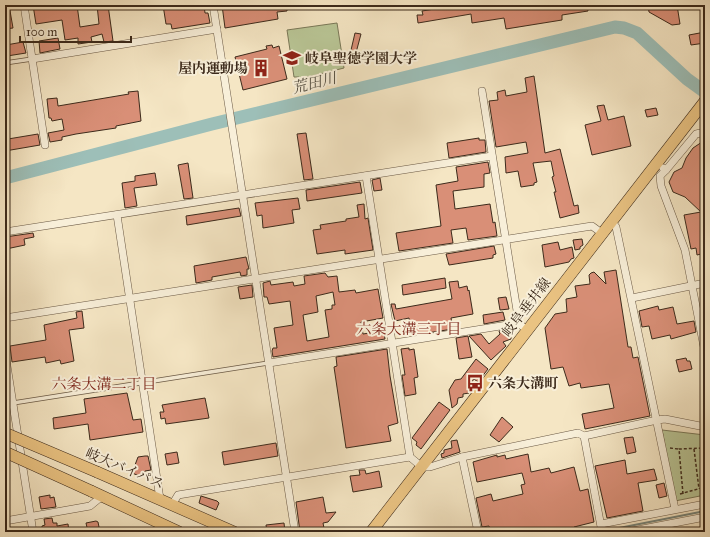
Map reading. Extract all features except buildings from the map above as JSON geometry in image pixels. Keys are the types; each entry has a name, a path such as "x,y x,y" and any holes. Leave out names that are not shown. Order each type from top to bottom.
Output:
{"main road":[{"name":"岐阜垂井線","path":"371,532 422,466 523,327 612,222 662,167 691,120 705,101"},
{"name":"岐大バイパス","path":"5,433 234,532"},
{"path":"5,452 91,491 168,530 179,532"}],"street":[{"path":"24,5 45,145"},
{"path":"213,5 295,532"},
{"path":"32,59 217,29"},
{"path":"269,363 392,343 523,327 505,240 482,92"},
{"path":"705,132 696,134 662,167 660,176 661,186 685,250 705,352"},
{"path":"5,232 492,156"},
{"path":"366,176 410,457 422,466 430,467 462,457 578,433 584,436 657,420 665,419 705,427"},
{"path":"117,215 160,499"},
{"path":"612,222 616,227 632,298 675,509"},
{"path":"5,318 592,226 602,234"},
{"path":"632,298 705,283"},
{"path":"5,353 33,532"},
{"path":"584,436 602,532"},
{"path":"172,505 178,495 410,457"},
{"path":"462,457 478,532"},
{"path":"5,521 90,506 101,496"},
{"path":"601,524 705,504"},
{"path":"627,532 705,517"}],"lane":[{"path":"5,63 32,59"},
{"path":"12,403 269,363"}],"path":[{"path":"662,446 679,449 705,448"},
{"path":"679,449 683,494 705,487"},
{"path":"694,449 699,489"}],"green space":[{"path":"337,23 344,68 300,79 299,77 294,77 287,30"},
{"path":"662,430 705,435 705,495 675,501"}],"waterway":[{"name":"荒田川","path":"5,178 212,124 615,27 624,28 637,33 687,79 705,92"},
{"path":"604,531 705,511"}],"place":[{"name":"岐阜聖徳学園大学","path":"292,58"},
{"name":"屋内運動場","path":"261,68"},
{"name":"六条大溝町","path":"475,383"}],"district":[{"name":"六条大溝三丁目","path":"409,329"},
{"name":"六条大溝二丁目","path":"104,384"}]}
